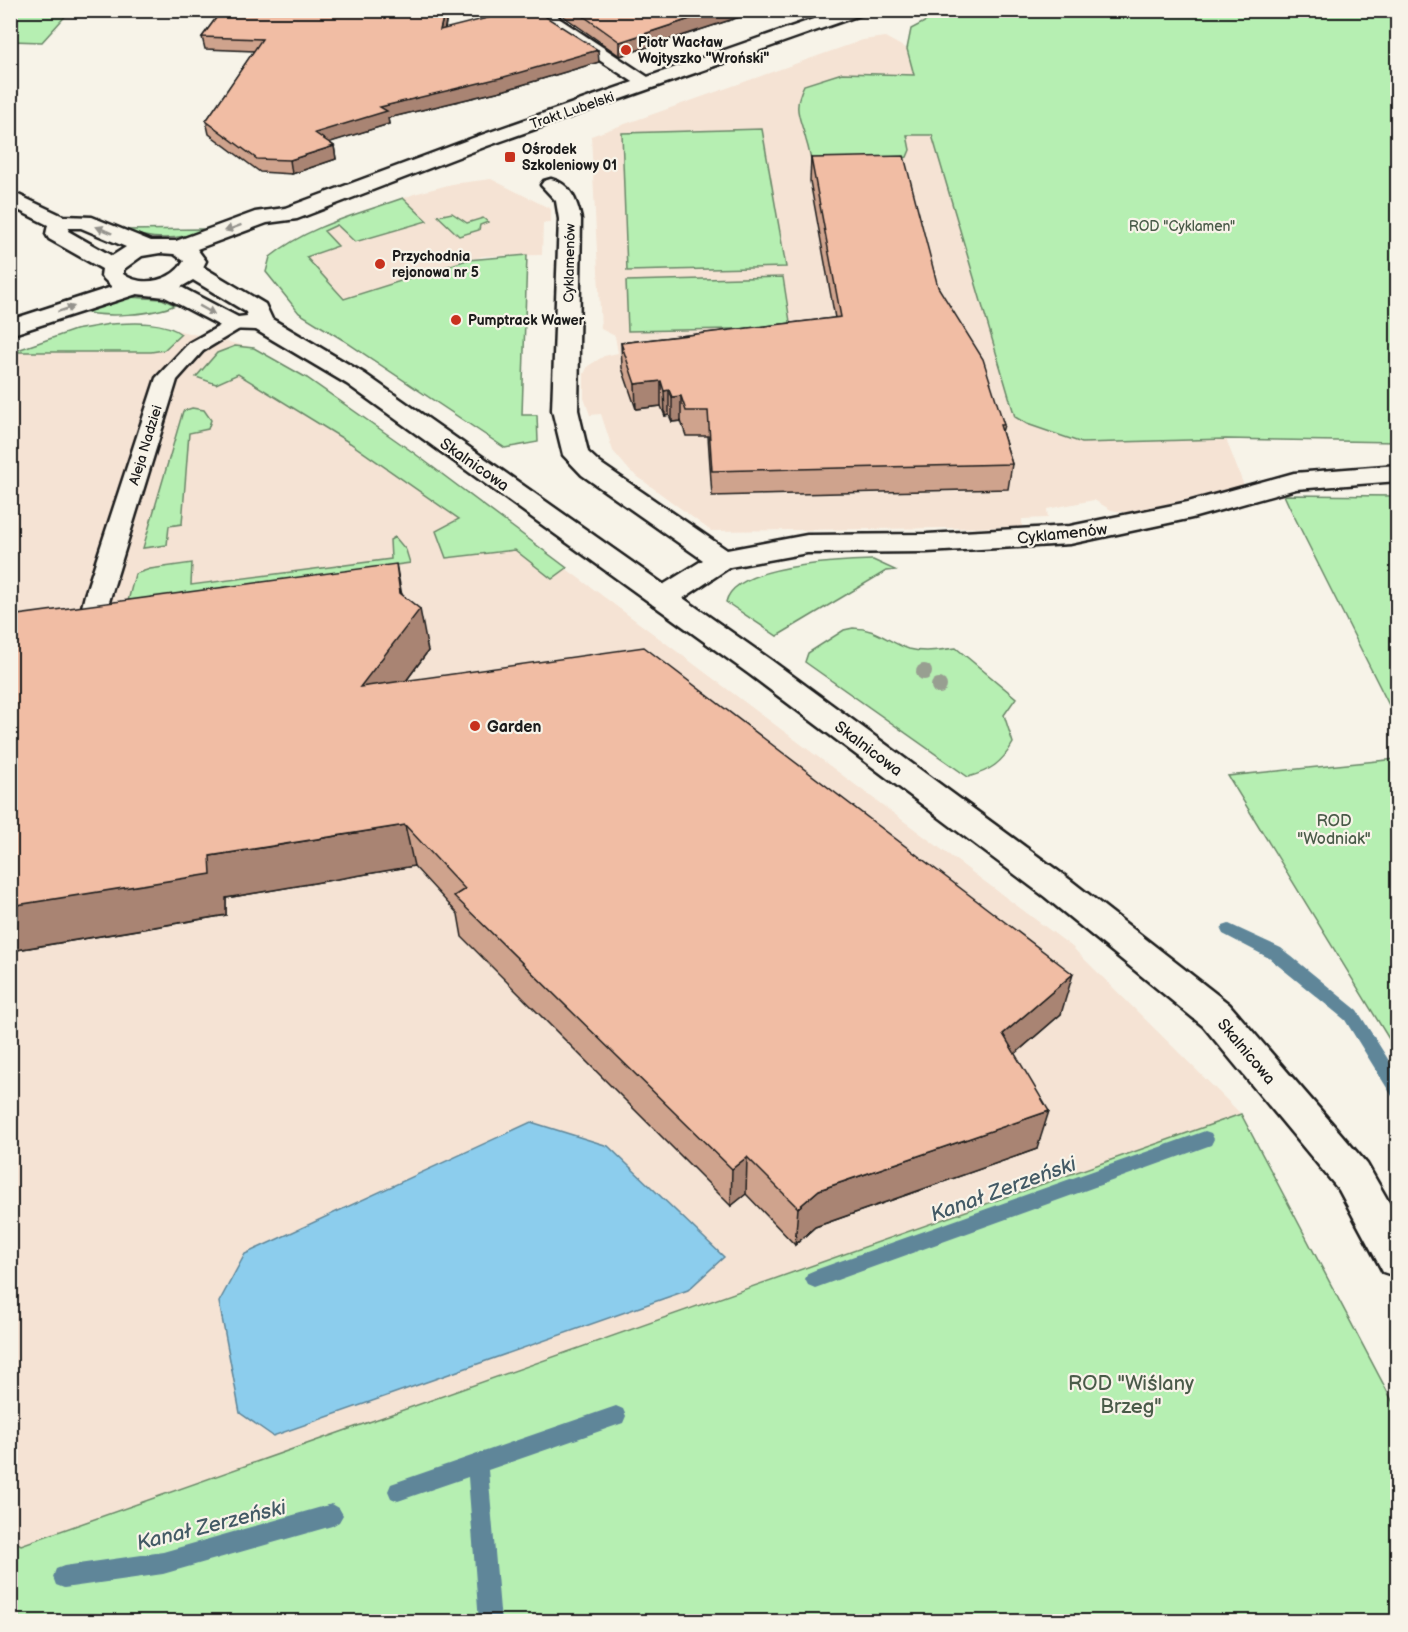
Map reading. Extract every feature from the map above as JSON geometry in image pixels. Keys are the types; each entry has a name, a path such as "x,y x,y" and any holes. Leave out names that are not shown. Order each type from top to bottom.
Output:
{"street":[{"path":"545,10 554,23 648,84"},
{"name":"Trakt Lubelski","path":"146,287 181,278 188,260 276,227 289,214 450,153 857,10"},
{"name":"Cyklamenów","path":"551,185 566,199 570,219 565,410 576,455 591,469 722,560"},
{"path":"10,197 59,222 84,222 148,248 188,260"},
{"path":"59,222 57,234 112,269"},
{"path":"10,308 112,269 125,255 148,248"},
{"name":"Skalnicowa","path":"188,260 257,309 248,323"},
{"name":"Skalnicowa","path":"112,269 118,282 173,292 248,323 356,379 663,598 1057,888 1216,1015 1353,1177 1398,1258"},
{"path":"10,328 146,287"},
{"name":"Cyklamenów","path":"663,598 722,560 807,544 927,543 1070,536 1192,510 1294,481 1398,473"}],"lane":[{"name":"Aleja Nadziei","path":"88,635 97,595 167,378 196,347 248,323"}],"shaded area":[{"path":"885,37 907,49 1015,417 1027,424 1082,443 1226,439 1244,486 1127,513 1111,510 1094,500 1047,509 1048,518 1022,519 1022,527 711,531 630,471 613,451 601,414 590,415 584,398 584,374 588,366 604,356 618,353 615,336 601,329 591,136 863,40"},
{"path":"491,179 551,209 551,222 543,223 542,255 485,256 467,260 335,303 294,243 414,194 452,184"},
{"path":"110,324 150,324 254,348 307,378 343,402 1071,946 1241,1114 21,1545 11,1539 10,353 75,330"}],"green space":[{"path":"11,10 70,11 42,42 11,41"},
{"name":"ROD \"Cyklamen\"","path":"945,11 1397,11 1397,442 1226,439 1082,443 1027,424 1015,417 932,135 907,135 910,150 907,157 814,178 809,149 798,113 798,101 804,85 842,73 914,75 907,49 911,29"},
{"path":"762,129 786,267 627,271 622,133"},
{"path":"403,198 427,221 355,242 337,225 324,231 338,246 306,257 344,299 467,260 527,255 522,415 537,415 538,442 505,448 299,313 266,272 270,257 300,237 334,222"},
{"path":"452,213 467,223 483,218 488,222 480,225 479,230 459,236 438,216"},
{"path":"202,229 207,231 166,238 155,238 125,230"},
{"path":"783,277 791,328 628,331 626,281"},
{"path":"128,297 162,299 175,305 155,311 128,314 80,311 113,299"},
{"path":"110,324 156,324 181,334 164,350 151,352 12,352 75,330"},
{"path":"235,346 254,348 307,378 414,453 567,568 552,579 515,550 446,558 436,531 459,519 350,443 238,374 216,384 196,377 217,353"},
{"path":"192,408 204,410 211,420 208,429 189,433 182,524 169,526 167,545 143,548 183,411"},
{"path":"1284,495 1397,496 1397,721 1289,506"},
{"path":"395,537 406,550 410,563 128,601 135,574 150,569 192,563 191,585 391,559 390,540"},
{"path":"873,560 895,570 886,571 777,636 726,602 733,589 768,572 815,564"},
{"path":"853,628 868,630 909,649 932,651 956,648 1016,698 1004,715 1013,743 1000,761 983,772 968,777 805,662 808,653 844,630"},
{"name":"ROD \"Wodniak\"","path":"1398,759 1397,1052 1228,776"},
{"name":"ROD \"Wiślany Brzeg\"","path":"1241,1114 1397,1410 1397,1621 11,1621 11,1539 21,1545"}],"water":[{"path":"531,1122 608,1146 724,1257 688,1290 273,1436 240,1413 219,1302 245,1254"}],"building":[{"path":"222,10 445,10 440,30 519,10 542,10 546,17 598,50 504,77 380,107 387,111 315,133 334,146 290,160 257,159 206,121 262,39 202,37"},
{"path":"575,10 717,10 620,42"},
{"path":"904,156 938,287 983,359 1004,425 1000,425 1012,464 712,471 708,411 686,411 681,396 672,397 669,390 664,391 661,381 635,384 621,343 841,317 811,158"},
{"path":"396,564 400,593 420,609 360,687 644,647 1073,974 1003,1034 1049,1111 819,1190 798,1208 747,1157 732,1169 454,896 465,889 405,825 210,856 211,874 10,906 10,616"}],"waterway":[{"name":"Kanał Zerzeński","path":"1229,930 1275,953 1351,1015 1398,1091"},
{"name":"Kanał Zerzeński","path":"815,1279 1205,1139"},
{"name":"Kanał Zerzeński","path":"398,1491 616,1416"},
{"name":"Kanał Zerzeński","path":"477,1464 490,1622"},
{"name":"Kanał Zerzeński","path":"64,1577 163,1563 332,1515"}],"place":[{"name":"Piotr Wacław Wojtyszko \"Wroński\"","path":"626,50"},
{"name":"Ośrodek Szkoleniowy 01","path":"510,157"},
{"name":"Przychodnia rejonowa nr 5","path":"380,264"},
{"name":"Pumptrack Wawer","path":"456,320"},
{"name":"Garden","path":"475,726"}]}
